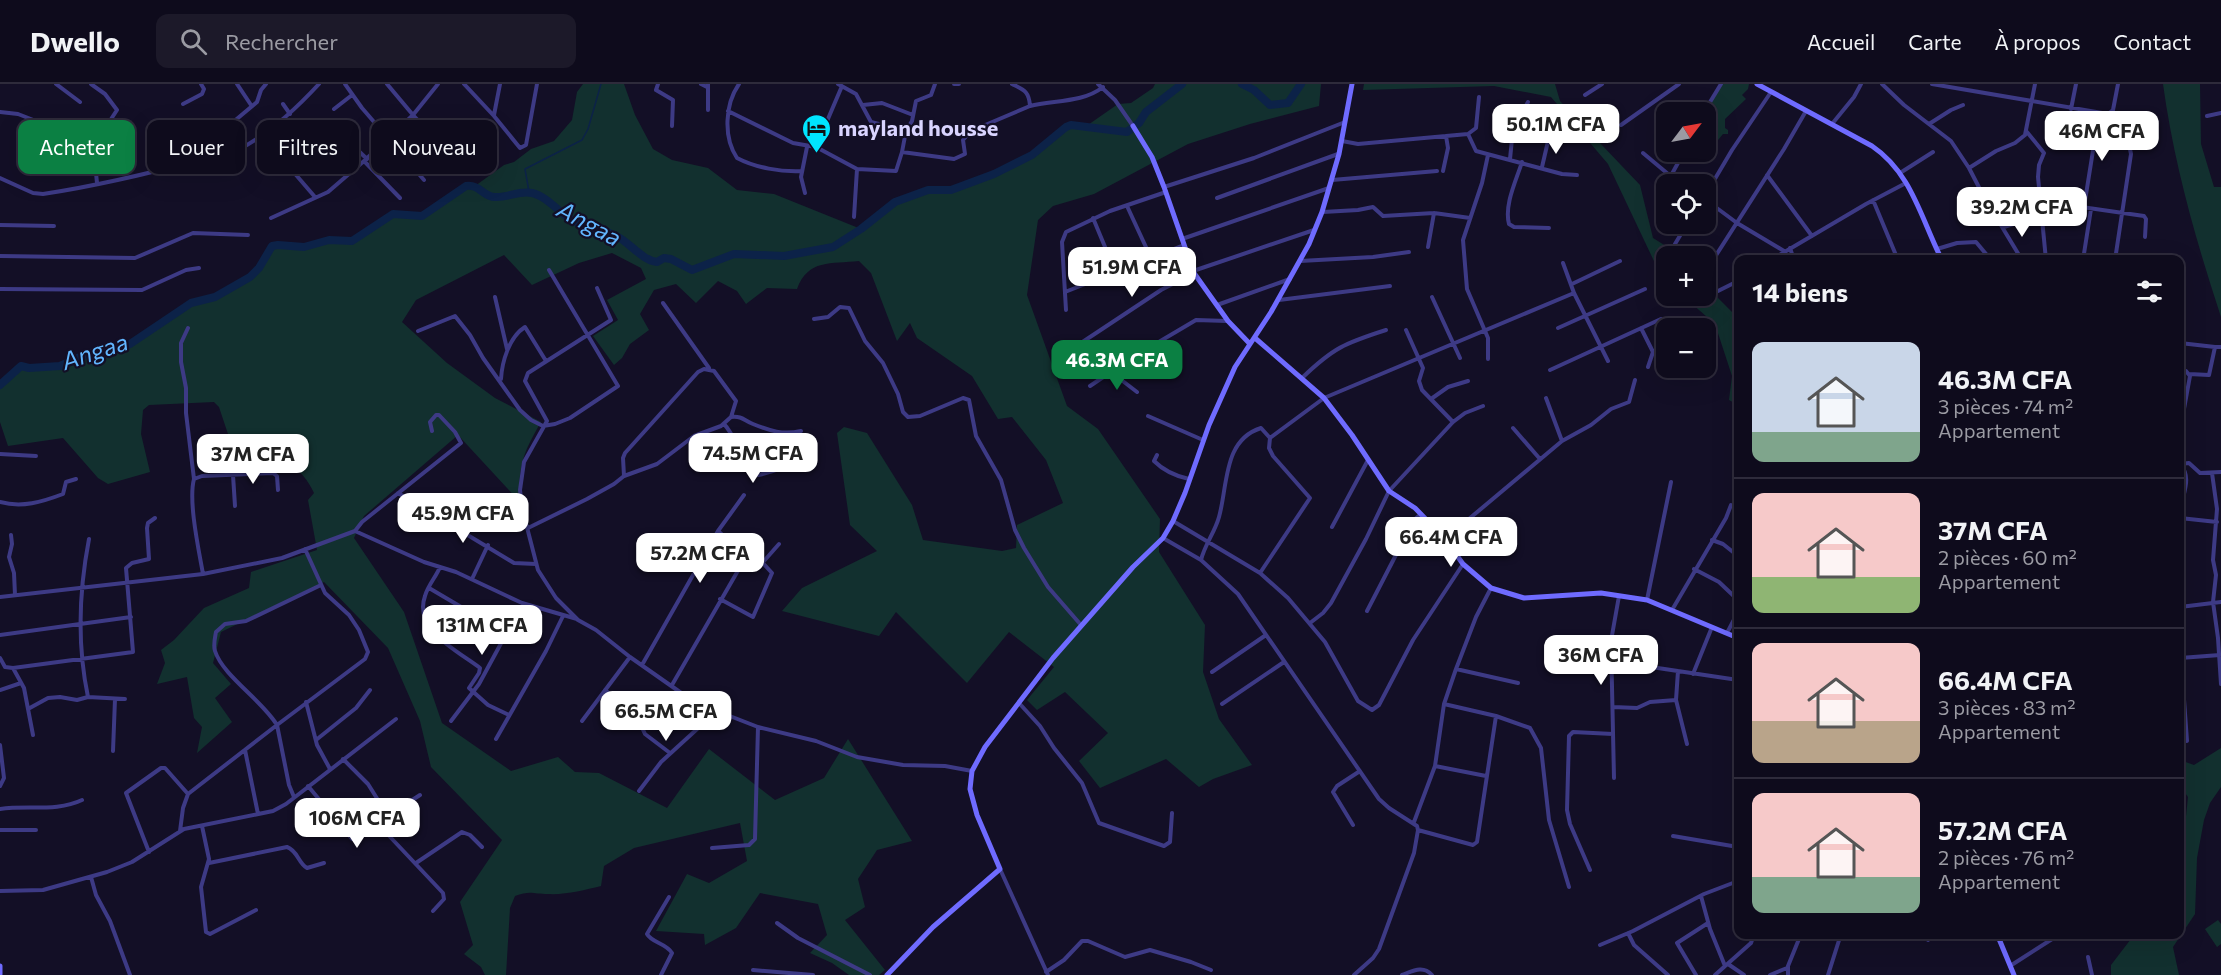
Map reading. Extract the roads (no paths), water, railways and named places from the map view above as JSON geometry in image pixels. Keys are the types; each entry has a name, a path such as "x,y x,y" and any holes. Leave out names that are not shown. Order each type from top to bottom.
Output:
{"street":[{"path":"56,84 80,102"},
{"path":"91,84 105,94 117,110 110,120"},
{"path":"183,104 202,94 204,89 201,84"},
{"path":"237,84 251,105"},
{"path":"236,120 250,109 267,84"},
{"path":"245,146 290,114 320,84"},
{"path":"345,84 373,120"},
{"path":"387,84 417,120"},
{"path":"407,120 438,84"},
{"path":"464,84 494,116 518,148 525,146 537,84"},
{"path":"494,116 500,84"},
{"path":"658,84 656,90 673,100 672,126"},
{"path":"700,84 707,85 708,110"},
{"path":"739,84 733,93 728,111 728,127 737,158 764,167 802,171"},
{"path":"728,111 782,138 807,147 816,147 857,169 896,171 916,101 931,95 935,84"},
{"path":"954,84 959,84"},
{"path":"1012,84 1028,93 1030,106"},
{"path":"1098,84 1115,100 1138,132 1152,157 1194,272 1228,321 1250,344"},
{"path":"1211,970 1150,950 1125,957 1083,941 1047,973 977,816 970,789 972,771 985,747 1019,702 1081,625 1163,538 1173,521 1234,367 1279,300 1322,212 1339,154 1352,84"},
{"path":"1585,94 1602,84"},
{"path":"1621,125 1679,84"},
{"path":"1710,102 1721,84"},
{"path":"1756,84 1885,155 1914,195 1940,255"},
{"path":"1832,124 1854,97 1861,84"},
{"path":"1882,84 1951,141 2019,255"},
{"path":"1932,84 1958,86 2033,102 2108,114 2113,110 2118,84"},
{"path":"1969,168 1996,151 2015,143 2027,132 2035,84"},
{"path":"2071,109 2076,84"},
{"path":"816,147 840,85 848,86 856,94 871,122 906,131"},
{"path":"902,152 959,158 965,154 963,140 971,131 1030,106 1091,95 1102,87"},
{"path":"1716,178 1771,92"},
{"path":"334,109 352,95"},
{"path":"1342,141 1358,144 1468,134 1476,128 1479,97"},
{"path":"1510,159 1512,129 1528,102"},
{"path":"863,105 882,103 913,115"},
{"path":"284,104 290,114"},
{"path":"1929,124 1963,105"},
{"path":"1716,255 1806,111"},
{"path":"0,112 18,114 33,120"},
{"path":"2084,207 2099,113"},
{"path":"2207,117 2221,113"},
{"path":"1066,310 1062,242 1072,227 1165,189 1254,158 1346,122"},
{"path":"2096,131 2122,135 2128,140 2131,160 2116,255"},
{"path":"2027,132 2044,153 2038,170 2046,255"},
{"path":"1468,134 1475,149 1488,155 1542,167 1562,174 1577,175"},
{"path":"1443,171 1449,148 1446,136"},
{"path":"1542,167 1549,137"},
{"path":"805,193 802,171 807,147"},
{"path":"1900,173 1933,152"},
{"path":"1643,153 1667,174"},
{"path":"359,154 400,198"},
{"path":"271,218 328,192 371,154"},
{"path":"1217,198 1339,154"},
{"path":"1488,155 1482,183 1463,240 1467,289 1490,349 1488,359"},
{"path":"1522,162 1509,202 1507,214 1509,224 1514,227 1549,228"},
{"path":"854,217 857,169"},
{"path":"1332,180 1437,171"},
{"path":"96,174 96,183"},
{"path":"0,178 40,194 148,174"},
{"path":"295,174 315,197"},
{"path":"419,174 424,180"},
{"path":"1767,175 1812,236"},
{"path":"1778,255 1907,183"},
{"path":"1065,292 1150,258 1183,242 1329,188"},
{"path":"1873,200 1896,255"},
{"path":"2040,201 2145,216 2145,237"},
{"path":"1127,206 1150,258"},
{"path":"1322,212 1373,207 1383,216 1434,213 1470,218"},
{"path":"1716,207 1784,251"},
{"path":"2084,255 2091,208"},
{"path":"1428,247 1434,213"},
{"path":"2004,227 2042,215"},
{"path":"1093,218 1115,271"},
{"path":"0,225 54,226"},
{"path":"1081,343 1161,290 1194,272 1314,230"},
{"path":"0,256 135,258 193,233 248,235"},
{"path":"1675,244 1681,234"},
{"path":"1937,249 1957,243 1976,242 1988,255"},
{"path":"1790,248 1792,255"},
{"path":"1299,261 1373,257 1409,252"},
{"path":"1572,284 1620,261"},
{"path":"1563,263 1584,316 1608,361"},
{"path":"0,289 142,290 186,270 199,268"},
{"path":"418,331 455,316 525,416 543,426 570,418 618,386 549,270"},
{"path":"1217,305 1290,279"},
{"path":"1719,291 1734,283"},
{"path":"1279,300 1390,286"},
{"path":"578,620 556,598 542,578 536,564 522,508 520,490 524,462 546,418 525,381 528,373 612,318 597,288"},
{"path":"1558,328 1645,289"},
{"path":"1270,438 1324,399 1574,293"},
{"path":"495,297 507,350"},
{"path":"1432,297 1460,358"},
{"path":"528,528 580,503 624,476 657,464 694,436 724,424 731,417 736,401 714,371 709,369 663,303"},
{"path":"814,319 828,316 840,307 849,308 865,341 884,363 898,394 899,404 908,417 920,416 963,398 969,400 976,436 1001,480 1015,530 1024,549 1065,610 1081,625"},
{"path":"1090,386 1196,320 1228,321"},
{"path":"1550,370 1656,321"},
{"path":"501,380 507,350 525,327 546,361"},
{"path":"188,328 181,343 181,362 186,387 186,413 194,479 197,541 203,574"},
{"path":"1641,328 1653,352 1648,367"},
{"path":"1302,378 1334,350 1348,342 1386,330"},
{"path":"1406,330 1423,368 1420,385 1453,422"},
{"path":"1255,338 1324,399 1389,491 1421,514 1445,539 1464,564 1491,588 1524,598 1578,594 1619,595 1647,600 1734,636"},
{"path":"2184,344 2221,347"},
{"path":"2184,371 2189,374 2209,375 2215,347"},
{"path":"624,476 623,458 629,448 698,372 709,369"},
{"path":"1111,372 1137,392"},
{"path":"2184,412 2189,374"},
{"path":"1445,539 1562,441 1591,425 1611,409 1629,402 1635,380"},
{"path":"1431,399 1448,387 1468,381"},
{"path":"1546,398 1562,441"},
{"path":"1310,623 1331,603 1389,491 1453,422 1465,413 1483,406"},
{"path":"0,597 203,574 282,558 355,531 362,522 461,443 455,432 439,415 436,415 430,422 432,431"},
{"path":"731,417 741,416 751,423 785,434 801,431"},
{"path":"1148,416 1203,441"},
{"path":"724,424 736,440 750,470 758,475 781,469 810,455"},
{"path":"1513,428 1540,459"},
{"path":"1201,560 1220,514 1228,471 1236,445 1258,429 1263,430 1270,438 1269,448 1273,456 1310,498 1260,573"},
{"path":"0,454 36,456"},
{"path":"1157,455 1154,461 1161,468 1176,476 1189,479"},
{"path":"1332,527 1368,460"},
{"path":"2184,464 2189,463 2200,473 2221,472"},
{"path":"194,479 202,476 273,473 278,476 278,490"},
{"path":"2212,473 2217,522 2213,560 2216,575 2213,602 2220,655 2221,684"},
{"path":"233,474 236,506"},
{"path":"0,502 17,505 44,501 63,494 66,482 76,479"},
{"path":"1647,600 1671,482"},
{"path":"398,493 514,563 536,564"},
{"path":"642,665 718,531 744,495"},
{"path":"1672,610 1730,511 1731,505"},
{"path":"1367,611 1414,520 1421,514"},
{"path":"2184,517 2217,522"},
{"path":"0,658 5,667 13,668 133,652 126,572 129,565 149,559 147,528 148,523 155,518"},
{"path":"1173,521 1260,573 1310,623 1325,642 1358,701 1368,709 1376,708 1413,640 1464,564"},
{"path":"355,531 472,579 528,605 578,620 596,630 687,697 758,727 816,741 857,757 903,765 945,766 972,771"},
{"path":"718,531 747,555 762,562 772,573 753,617 720,600"},
{"path":"11,535 12,544 9,556 14,573 15,595"},
{"path":"1163,538 1201,560 1238,594 1384,804 1414,822 1418,830 1414,853 1379,949 1374,958 1354,975"},
{"path":"88,697 82,659 81,588 89,539"},
{"path":"1712,540 1723,544 1734,553"},
{"path":"762,562 779,544"},
{"path":"472,579 488,546"},
{"path":"180,831 183,808 188,794 365,659 368,652 359,630 349,615 325,593 305,549"},
{"path":"672,685 747,555"},
{"path":"440,567 422,606 424,617 436,636 480,668 469,688 488,705 509,715"},
{"path":"1694,569 1719,582 1734,596"},
{"path":"294,797 289,785 277,725 267,710 218,658 214,649 216,632 225,624 246,621 321,585"},
{"path":"429,588 507,634"},
{"path":"1414,822 1435,766 1444,704 1476,617 1491,588"},
{"path":"1614,778 1611,641 1619,595"},
{"path":"2184,606 2221,602"},
{"path":"451,721 473,692 507,634 528,605"},
{"path":"496,739 546,651 563,616"},
{"path":"0,635 131,617"},
{"path":"1727,633 1734,620"},
{"path":"1693,674 1713,626"},
{"path":"1212,672 1266,635"},
{"path":"2184,658 2220,655"},
{"path":"582,721 630,657"},
{"path":"1611,661 1734,679"},
{"path":"1222,704 1284,662"},
{"path":"13,668 21,683 33,735"},
{"path":"1456,669 1518,683"},
{"path":"1678,671 1676,700 1687,744"},
{"path":"0,690 21,683"},
{"path":"316,740 356,708 370,690"},
{"path":"605,690 637,717 645,734 670,753"},
{"path":"28,709 48,698 125,699"},
{"path":"113,751 115,699"},
{"path":"1613,707 1637,708 1650,702 1676,700"},
{"path":"306,702 316,740 323,759 330,769"},
{"path":"1019,702 1040,726 1082,783 1099,823 1164,846 1170,842 1172,813"},
{"path":"1444,704 1496,716 1530,728 1540,748 1549,820 1569,887"},
{"path":"2184,705 2187,741"},
{"path":"639,791 661,762 707,720 713,709"},
{"path":"1418,830 1473,845 1477,842 1496,716"},
{"path":"0,891 43,890 91,877 126,865 180,831 279,808 396,720"},
{"path":"712,848 749,845 756,839 758,727"},
{"path":"1590,870 1570,824 1568,810 1569,736 1574,732 1613,734"},
{"path":"0,745 3,781 0,786"},
{"path":"245,750 258,814"},
{"path":"343,759 368,784 388,816"},
{"path":"1435,766 1486,776"},
{"path":"149,852 126,793 161,768 165,768 188,794"},
{"path":"1353,825 1333,792 1337,786 1360,771"},
{"path":"308,786 352,839 420,795"},
{"path":"0,809 49,808 74,804 82,800"},
{"path":"377,823 445,897 433,911"},
{"path":"202,826 209,863 201,887 206,932 210,934 256,910"},
{"path":"0,830 36,830"},
{"path":"416,863 462,832 470,835 482,847"},
{"path":"1673,836 1734,847"},
{"path":"209,863 287,847 295,852 307,868 324,863"},
{"path":"887,975 933,927 1000,869"},
{"path":"91,877 96,895 110,921 130,975"},
{"path":"1600,945 1734,883"},
{"path":"1701,896 1708,923 1726,965 1744,975"},
{"path":"661,975 672,953 667,947 651,939 648,934 669,897"},
{"path":"777,923 798,938 870,975"},
{"path":"1696,975 1677,942 1708,923"},
{"path":"1628,933 1634,945 1668,975"},
{"path":"1715,975 1752,939"},
{"path":"1788,975 1788,967 1799,939"},
{"path":"1828,975 1839,939"},
{"path":"1999,939 2014,975"},
{"path":"2010,966 2052,939"},
{"path":"2088,957 2092,975"},
{"path":"0,966 0,974"},
{"path":"1770,975 1788,967"},
{"path":"1402,975 1419,969 1432,975"},
{"path":"753,970 813,975"}],"waterway":[{"path":"529,192 525,169 582,140 588,129 601,84"},
{"name":"Angaa","path":"0,385 21,366 29,368 60,366 89,353 110,351 130,344 191,303 215,297 250,277 259,268 272,246 304,247 329,240 352,241 393,214 422,216 466,186 475,187 495,197 532,193 547,200 570,219 623,240 652,261 671,259 692,270 734,254 784,256 833,247 861,229 895,202 928,190 951,190 994,174 1032,155 1071,125 1127,132 1139,123 1146,112 1182,84"},
{"name":"Angaa","path":"1242,84 1254,90 1270,105 1288,103 1301,84"}],"place":[{"name":"mayland housse","path":"817,154"}]}
